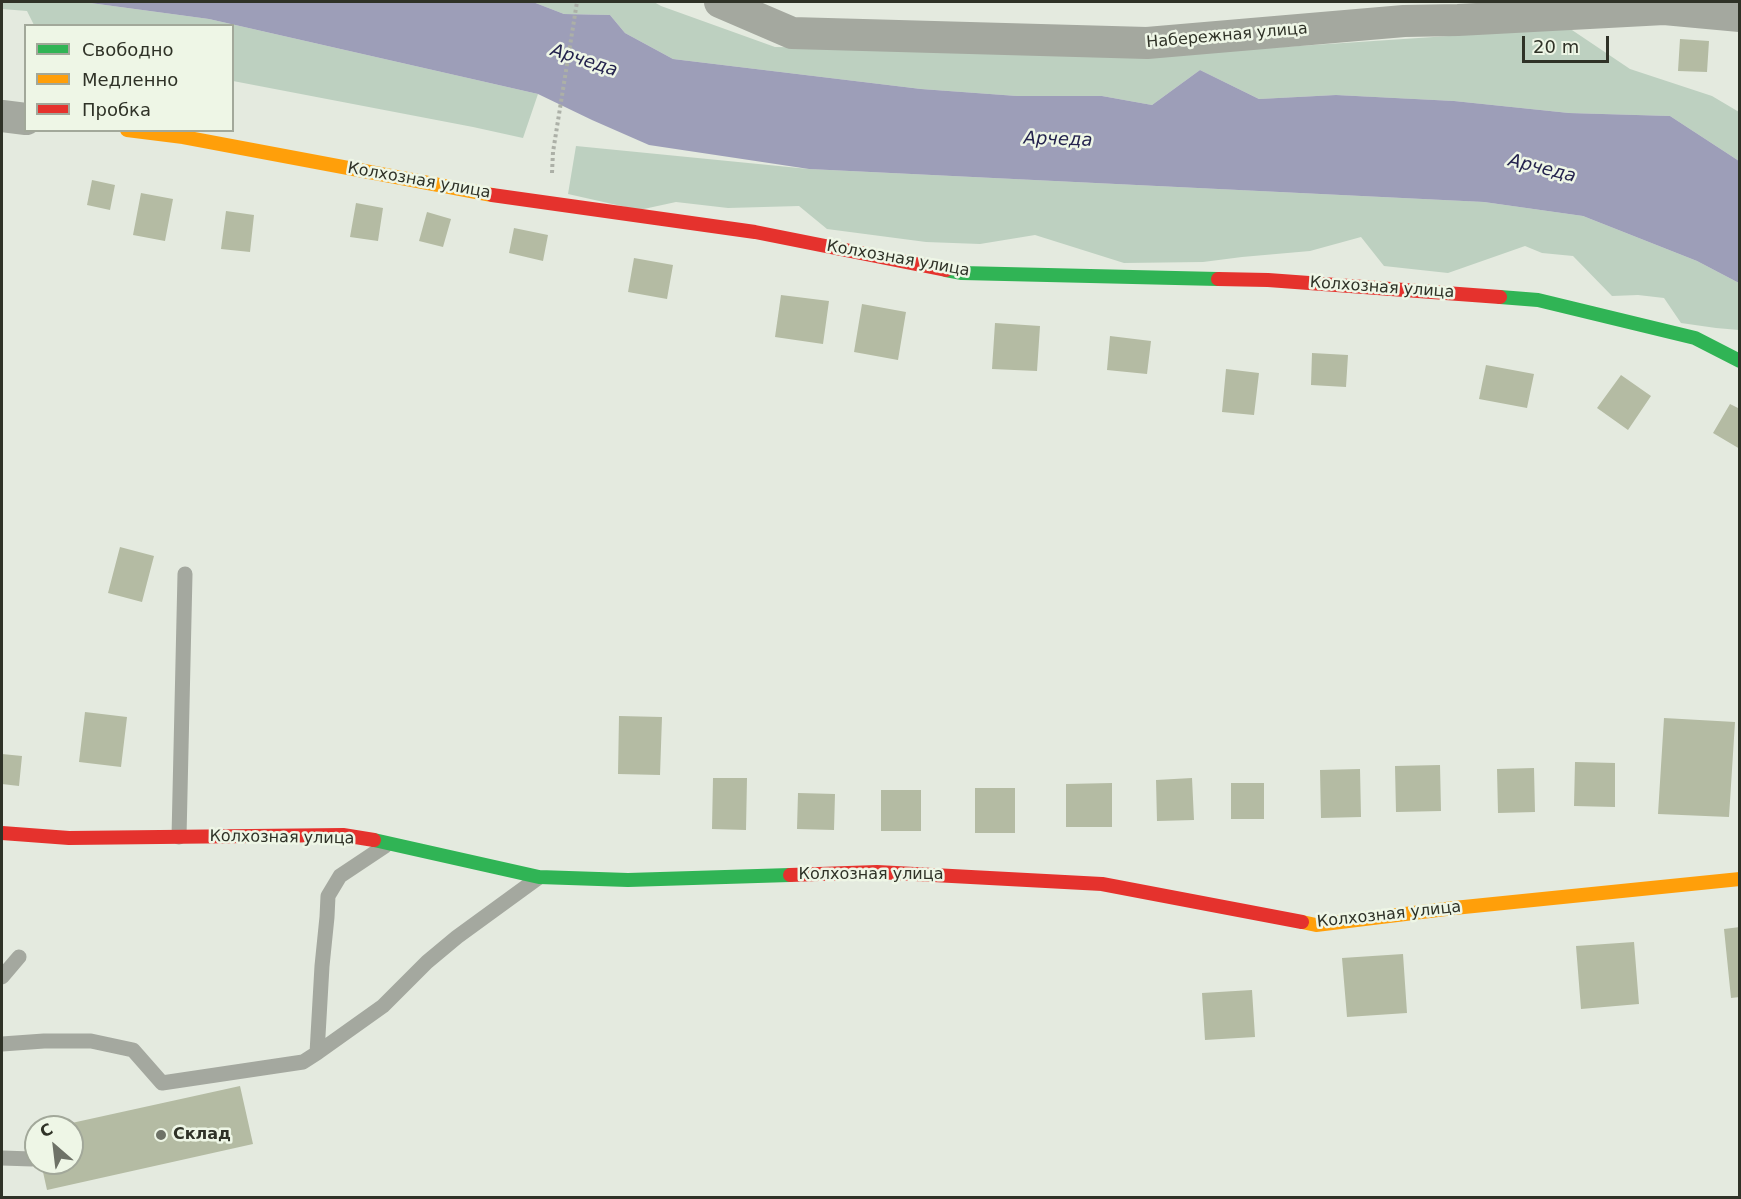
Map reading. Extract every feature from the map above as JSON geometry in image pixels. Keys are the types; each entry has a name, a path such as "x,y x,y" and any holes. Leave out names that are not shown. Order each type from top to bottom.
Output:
{"street":[{"name":"Набережная улица","path":"720,2 792,33 1147,43 1404,21 1664,9 1740,16"},
{"path":"2,116 24,119"},
{"name":"Колхозная улица","path":"143,132 183,137 481,193 755,232 962,273 1268,280 1538,300 1695,338 1740,361"},
{"name":"Колхозная улица","path":"2,833 69,838 343,836 390,843 539,878 628,880 877,872 1102,884 1316,925 1454,908 1740,879"}],"lane":[{"path":"179,837 185,574"},
{"path":"317,1053 328,896 340,876 390,843"},
{"path":"2,1044 91,1041 133,1050 162,1083 303,1062 383,1006 427,962 450,943 539,878"},
{"path":"2,977 19,957"},
{"path":"2,1158 24,1159"}],"path":[{"path":"553,152 576,2"}],"green space":[{"path":"2,2 83,2 231,24 34,24 27,11 2,9"},
{"path":"533,2 654,2 775,47 1193,53 1569,28 1630,69 1712,96 1739,112 1739,161 1670,116 1569,113 1454,101 1336,95 1259,99 1200,70 1152,105 1102,96 1017,96 921,89 673,59 625,33 610,15 564,14"},
{"path":"234,25 538,94 523,138 234,81"},
{"path":"576,146 809,169 1484,202 1583,216 1697,261 1739,283 1739,330 1681,323 1664,298 1638,295 1612,296 1573,256 1542,253 1525,246 1448,273 1384,266 1361,237 1310,251 1203,262 1124,263 1035,235 980,244 926,242 827,229 799,206 728,208 676,202 639,210 568,194"}],"water":[{"name":"Арчеда","path":"83,2 533,2 564,14 610,15 625,33 673,59 921,89 1017,96 1102,96 1152,105 1200,70 1259,99 1336,95 1454,101 1569,113 1670,116 1739,161 1739,283 1697,261 1583,216 1484,202 809,169 649,145 538,94 209,19"}],"building":[{"path":"1680,39 1709,41 1707,72 1678,71"},
{"path":"92,180 115,185 110,210 87,205"},
{"path":"141,193 173,199 165,241 133,235"},
{"path":"356,203 383,208 378,241 350,237"},
{"path":"226,211 254,215 250,252 221,249"},
{"path":"427,212 451,219 443,247 419,241"},
{"path":"514,228 548,235 543,261 509,253"},
{"path":"634,258 673,265 667,299 628,292"},
{"path":"781,295 829,301 823,344 775,337"},
{"path":"862,304 906,312 898,360 854,352"},
{"path":"995,323 1040,326 1037,371 992,369"},
{"path":"1110,336 1151,341 1147,374 1107,370"},
{"path":"1312,353 1348,355 1346,387 1311,385"},
{"path":"1486,365 1534,374 1527,408 1479,399"},
{"path":"1226,369 1259,373 1254,415 1222,412"},
{"path":"1621,375 1651,396 1628,430 1597,408"},
{"path":"1730,404 1740,409 1740,449 1713,433"},
{"path":"120,547 154,556 142,602 108,593"},
{"path":"85,712 127,717 121,767 79,762"},
{"path":"619,716 662,717 660,775 618,774"},
{"path":"1664,718 1735,722 1729,817 1658,814"},
{"path":"2,754 22,756 19,786 2,784"},
{"path":"1575,762 1615,763 1615,807 1574,806"},
{"path":"1440,765 1441,811 1396,812 1395,766"},
{"path":"1534,768 1535,812 1498,813 1497,769"},
{"path":"1360,769 1361,817 1321,818 1320,770"},
{"path":"713,778 747,778 746,830 712,829"},
{"path":"1192,778 1194,820 1157,821 1156,780"},
{"path":"1112,783 1112,827 1066,827 1066,784"},
{"path":"1231,783 1264,783 1264,819 1231,819"},
{"path":"975,788 1015,788 1015,833 975,833"},
{"path":"881,790 921,790 921,831 881,831"},
{"path":"798,793 835,794 834,830 797,829"},
{"path":"1740,927 1740,997 1731,998 1724,929"},
{"path":"1634,942 1639,1004 1581,1009 1576,946"},
{"path":"1403,954 1407,1013 1347,1017 1342,958"},
{"path":"1252,990 1255,1037 1205,1040 1202,993"},
{"name":"Склад","path":"240,1086 253,1144 47,1190 44,1175 84,1175 84,1120"}],"traffic: fast":[{"path":"946,270 962,273 1218,279"},
{"path":"1500,297 1538,300 1695,338 1740,361"},
{"path":"374,840 539,877 628,880 790,875"}],"traffic: slow":[{"path":"143,132 183,137 492,195"},
{"path":"1302,922 1316,925 1454,908 1740,879"}],"traffic: jam":[{"path":"492,195 755,232 946,270"},
{"path":"1218,279 1268,280 1500,297"},
{"path":"2,833 69,838 343,835 374,840"},
{"path":"790,875 877,872 1102,884 1302,922"}],"place":[{"name":"Склад","path":"161,1135"}]}
